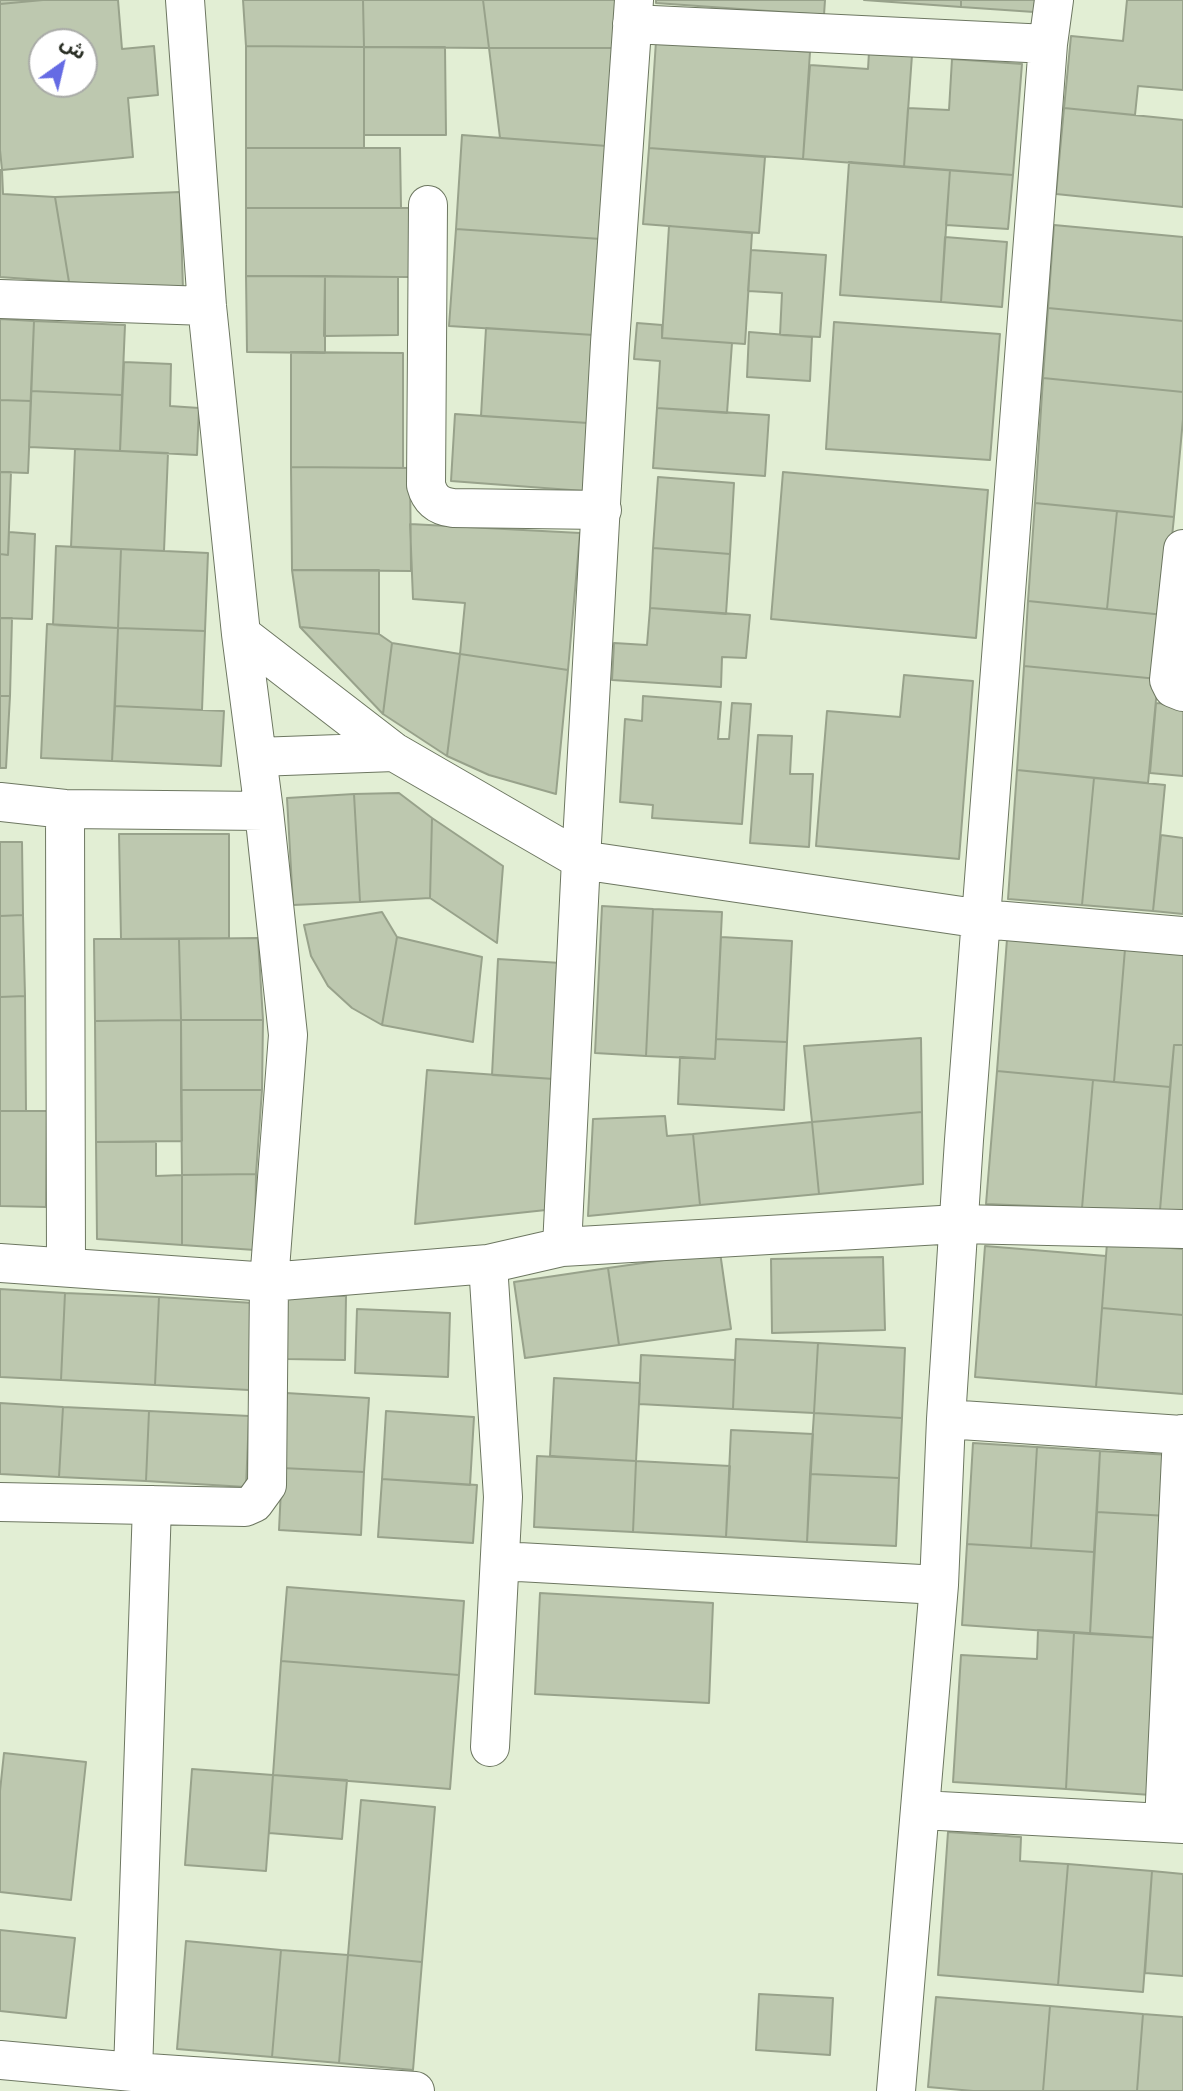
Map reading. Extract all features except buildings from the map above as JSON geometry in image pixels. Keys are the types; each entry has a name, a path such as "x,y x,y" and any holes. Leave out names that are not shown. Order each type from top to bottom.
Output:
{"street":[{"path":"0,1502 245,1507 254,1503 267,1485 269,1282 288,1035 264,811 241,634 207,306 185,0"},
{"path":"896,2091 939,1585 958,1224 1048,44 1054,0"},
{"path":"562,1247 610,343 633,12 1048,44"},
{"path":"428,205 426,485 429,493 434,501 448,508 602,510"},
{"path":"0,299 207,306"},
{"path":"1183,549 1169,680 1172,688 1183,692"},
{"path":"241,634 394,752 581,860 982,919 1183,936"},
{"path":"257,757 394,752"},
{"path":"0,802 65,809 264,811"},
{"path":"65,809 66,1267"},
{"path":"0,1263 269,1282 488,1264 562,1247 958,1224 1183,1229"},
{"path":"488,1264 503,1497 490,1747"},
{"path":"921,1810 1173,1823 1182,1434 946,1419"},
{"path":"133,2072 152,1505"},
{"path":"500,1561 939,1585"},
{"path":"0,2060 415,2091"}]}
